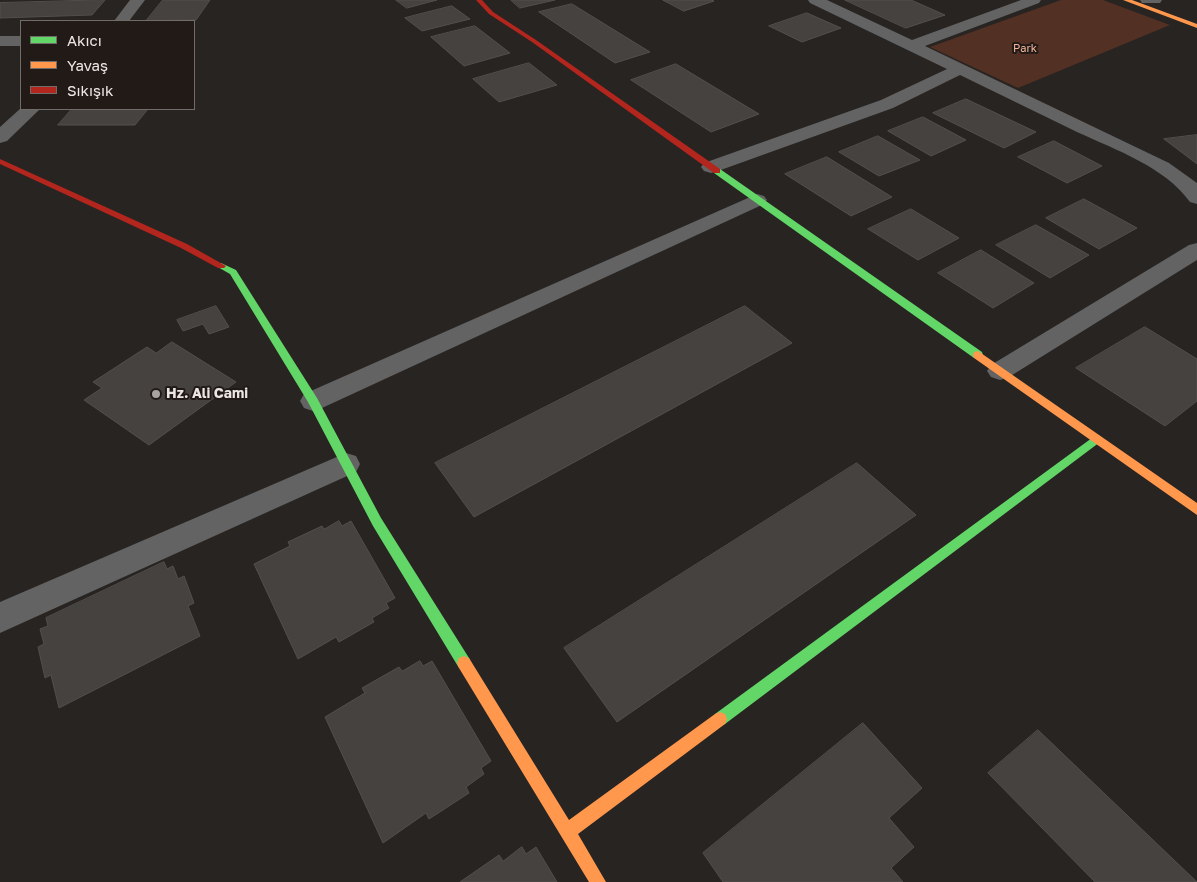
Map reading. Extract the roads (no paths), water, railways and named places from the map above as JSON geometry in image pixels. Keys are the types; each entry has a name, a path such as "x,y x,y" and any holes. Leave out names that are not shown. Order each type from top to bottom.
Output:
{"street":[{"path":"122,20 138,0"},
{"path":"480,0 491,13 534,41 1197,510"},
{"path":"815,0 1138,154 1179,177 1196,194 1197,198"},
{"path":"911,46 1034,0"},
{"path":"1126,0 1197,26"},
{"path":"1147,0 1155,0"},
{"path":"0,41 20,41"},
{"path":"711,167 887,104 960,69"},
{"path":"0,138 30,110"},
{"path":"0,161 184,246 233,272 314,401 377,522 598,882"},
{"path":"314,401 757,200"},
{"path":"1000,372 1197,250"},
{"path":"567,832 1096,439"},
{"path":"0,618 346,464"}],"place":[{"name":"Hz. Ali Cami","path":"156,394"}],"park label":[{"name":"Park","path":"1025,49"}]}
